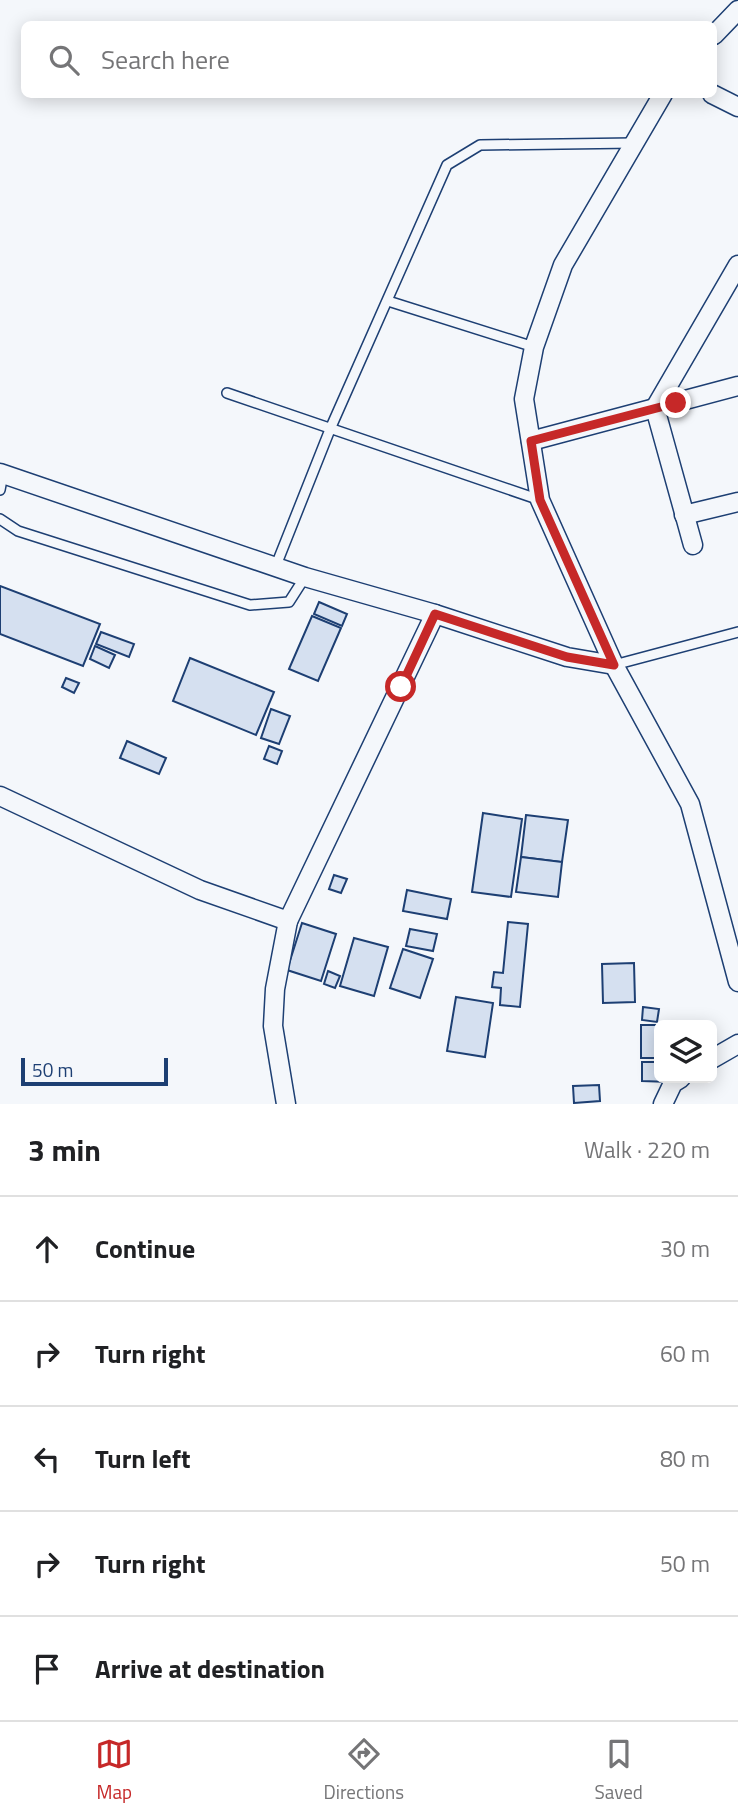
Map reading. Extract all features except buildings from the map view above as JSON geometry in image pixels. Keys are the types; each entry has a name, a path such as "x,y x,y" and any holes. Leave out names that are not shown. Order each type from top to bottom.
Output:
{"street":[{"path":"717,31 738,10"},
{"path":"717,96 738,107"},
{"path":"661,98 563,265 534,347 524,399 540,500 614,665 690,804 737,975"},
{"path":"693,545 655,408 738,265"},
{"path":"531,441 738,386"},
{"path":"1,479 305,578 435,614 567,657 614,665"},
{"path":"684,515 738,502"},
{"path":"286,1104 273,1026 275,989 288,921 435,614"},
{"path":"0,796 200,890 288,921"},
{"path":"717,1056 738,1044"},
{"path":"663,1104 673,1083"}],"lane":[{"path":"275,568 331,427 447,165 480,145 634,143"},
{"path":"388,301 534,347"},
{"path":"227,393 540,500"},
{"path":"0,519 18,531 250,605 289,602 305,578"},
{"path":"614,665 738,632"}],"route":[{"path":"401,687 435,614 567,657 614,665 540,500 531,441 676,403"}]}
